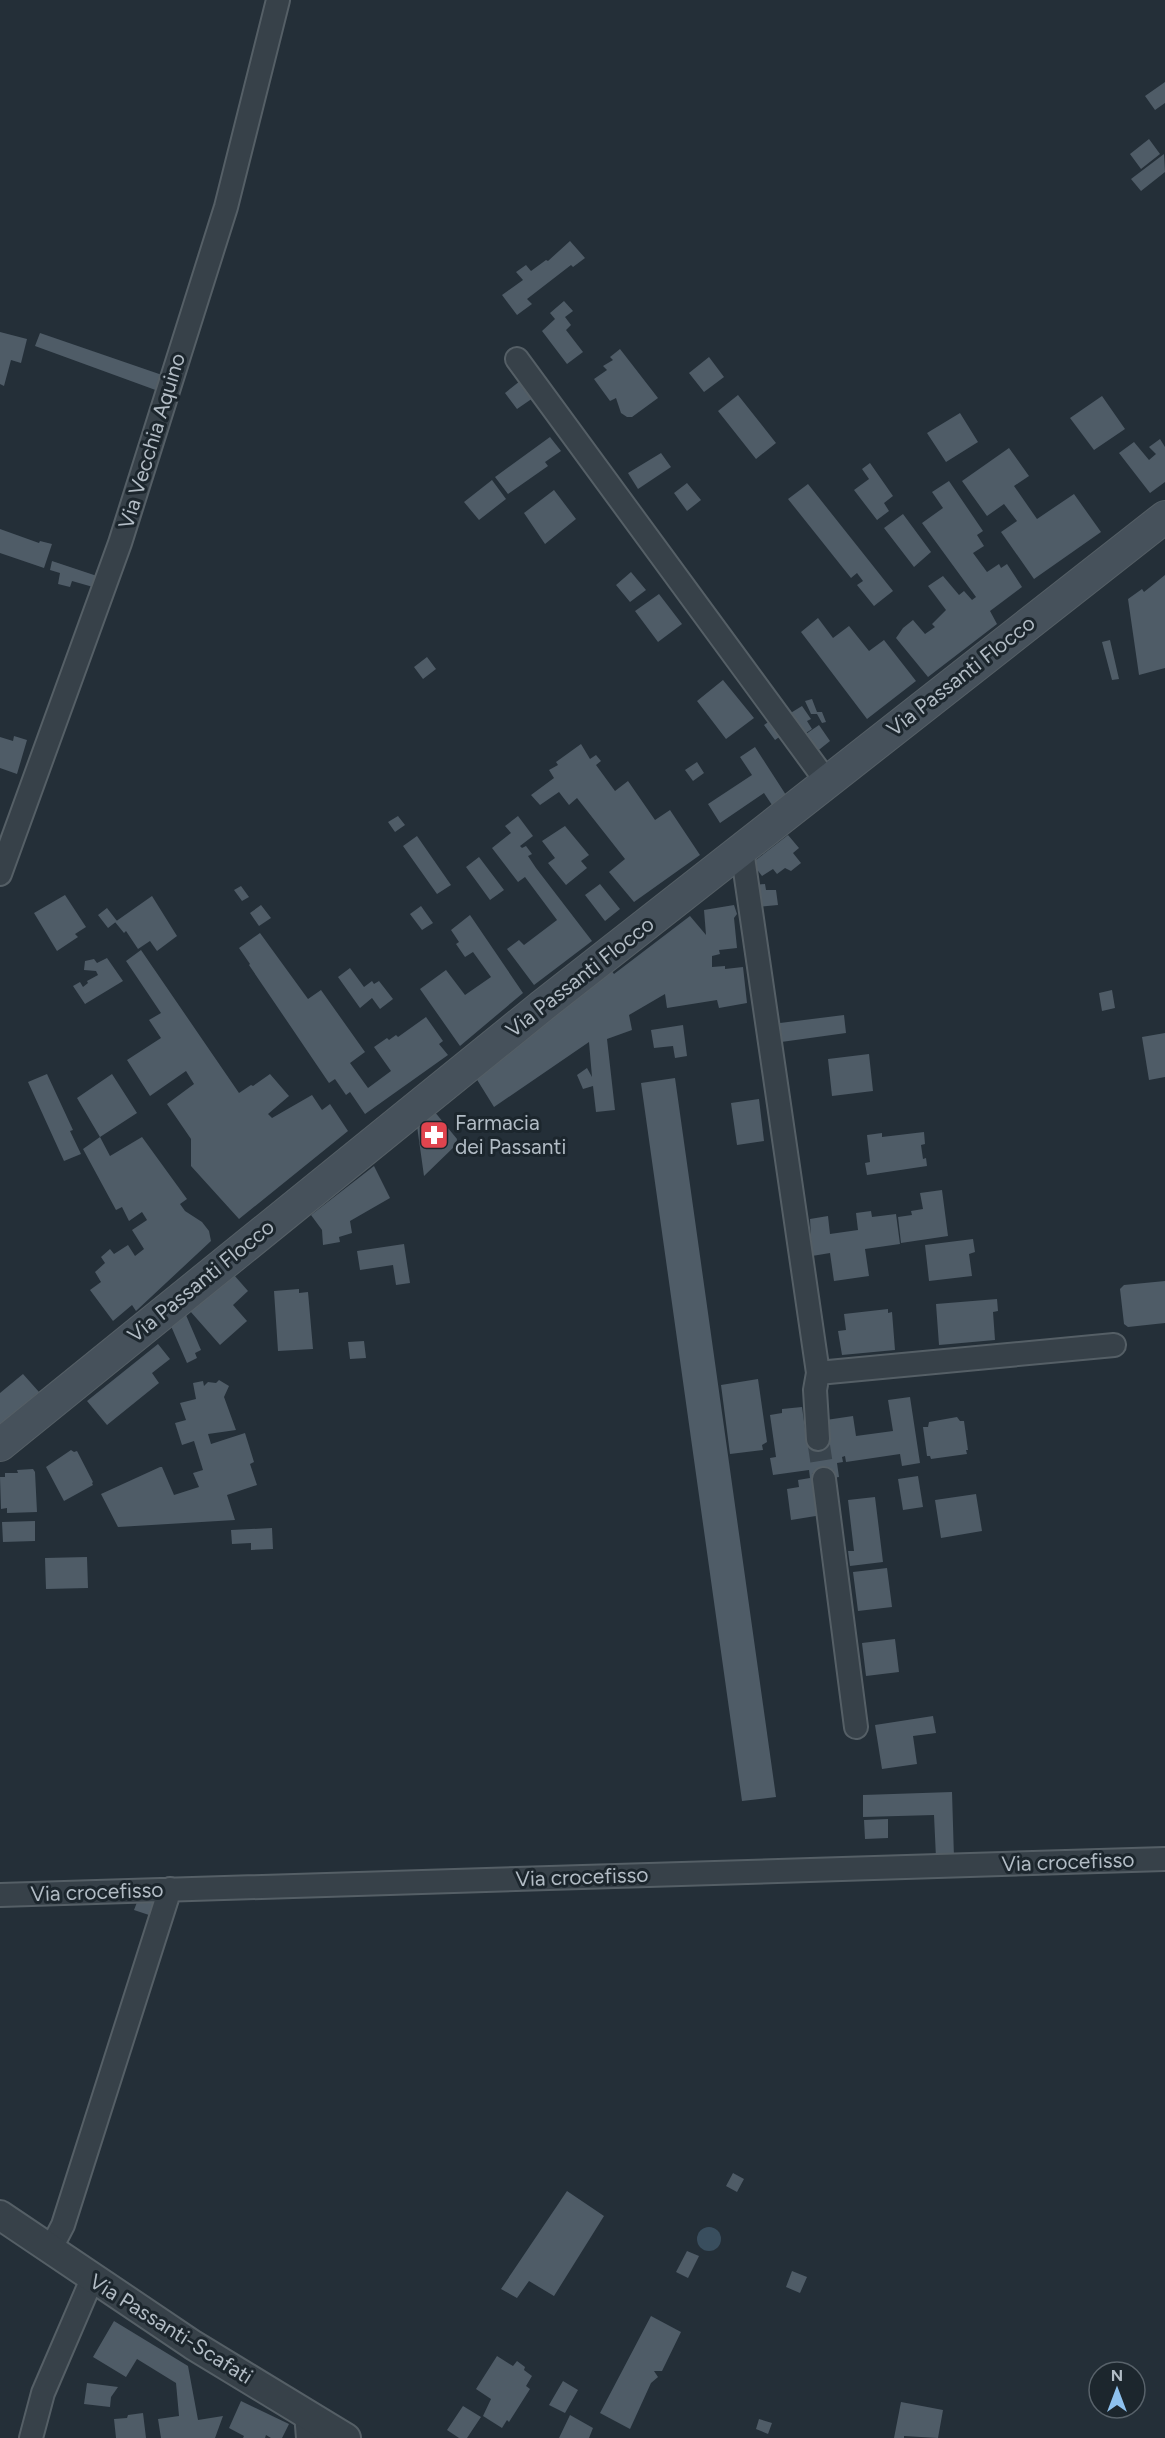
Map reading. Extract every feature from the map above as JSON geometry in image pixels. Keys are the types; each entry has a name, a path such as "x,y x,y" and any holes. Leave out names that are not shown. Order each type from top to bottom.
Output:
{"main road":[{"name":"Via Passanti Flocco","path":"0,1445 542,1006 1165,517"}],"street":[{"name":"Via Vecchia Aquino","path":"0,874 120,543 226,207 278,0"},
{"path":"517,359 827,782"},
{"path":"742,850 818,1373 815,1390 818,1439"},
{"path":"818,1373 1114,1345"},
{"path":"824,1479 856,1726"},
{"name":"Via crocefisso","path":"0,1895 1165,1859"},
{"path":"50,2250 63,2225 170,1889"},
{"name":"Via Passanti-Scafati","path":"0,2215 307,2425 346,2438"},
{"path":"31,2438 43,2393 92,2279"}],"water":[{"path":"709,2227 718,2230 721,2239 718,2248 709,2251 700,2248 697,2239 700,2230"}],"building":[{"path":"1165,82 1165,103 1155,110 1145,96"},
{"path":"1149,139 1160,154 1141,169 1130,154"},
{"path":"1164,154 1165,172 1141,191 1131,179"},
{"path":"570,241 585,258 573,267 571,265 527,299 532,304 517,315 502,295 523,280 516,272 526,265 531,271 546,260 548,261"},
{"path":"564,301 573,311 565,317 571,325 566,330 583,352 567,364 542,331 555,319 550,313"},
{"path":"0,332 27,339 21,363 11,360 4,386 0,384"},
{"path":"40,333 165,376 161,392 35,346"},
{"path":"620,349 658,398 632,417 621,413 616,398 610,401 594,379 607,370 603,366 613,360 610,357"},
{"path":"709,357 724,377 704,392 689,373"},
{"path":"520,381 533,398 517,409 505,393"},
{"path":"738,395 776,443 756,459 718,411"},
{"path":"1102,396 1125,429 1094,450 1070,418"},
{"path":"960,413 978,442 946,462 927,433"},
{"path":"550,437 561,451 545,462 548,466 508,494 495,477"},
{"path":"1160,439 1165,447 1165,482 1150,493 1119,453 1134,442 1149,460 1156,454 1149,447"},
{"path":"1009,448 1029,476 1014,486 1037,519 1074,494 1101,532 1034,579 1001,532 1017,521 1004,504 987,516 962,481"},
{"path":"661,453 671,467 638,489 628,473"},
{"path":"870,463 893,496 884,503 889,511 877,520 854,490 869,479 862,469"},
{"path":"492,480 506,499 479,520 464,502"},
{"path":"949,481 983,531 977,535 984,546 973,553 987,572 999,564 1001,568 1007,564 1022,587 990,611 997,624 928,677 896,638 913,620 925,634 935,627 932,624 946,610 928,586 943,576 959,595 964,591 972,600 976,597 922,523 943,508 932,492"},
{"path":"687,483 701,500 687,511 674,493"},
{"path":"808,484 893,591 874,606 857,585 863,581 857,573 851,578 788,499"},
{"path":"554,490 576,519 545,544 524,513"},
{"path":"903,514 931,552 914,567 884,528"},
{"path":"0,529 39,543 40,541 52,544 44,568 0,553"},
{"path":"52,561 97,576 93,587 72,581 70,587 58,584 60,573 50,570"},
{"path":"631,572 646,590 630,602 616,585"},
{"path":"1165,575 1165,668 1139,675 1128,599 1142,589 1144,592"},
{"path":"659,594 682,624 658,642 635,611"},
{"path":"818,618 833,638 849,626 869,651 884,640 916,681 867,719 801,632"},
{"path":"1110,640 1119,679 1112,680 1102,642"},
{"path":"427,657 436,669 423,679 414,667"},
{"path":"723,680 754,718 726,739 697,701"},
{"path":"812,699 817,712 822,712 826,722 822,723 817,714 811,714 805,701"},
{"path":"802,706 811,719 807,721 812,729 803,735 789,714"},
{"path":"774,718 785,733 775,740 764,725"},
{"path":"819,725 830,741 815,753 803,736"},
{"path":"14,736 27,740 17,774 0,768 0,737 13,741"},
{"path":"581,744 590,759 596,755 601,761 596,765 615,791 628,781 655,820 670,810 700,855 634,902 609,872 625,859 577,798 569,805 559,792 540,805 531,795 554,778 549,770 558,765 556,762"},
{"path":"755,747 786,795 772,805 764,793 720,823 708,804 752,775 740,757"},
{"path":"697,762 704,773 693,781 685,770"},
{"path":"398,816 405,825 395,832 388,822"},
{"path":"518,816 533,836 520,846 522,848 526,846 532,854 528,856 536,868 592,941 534,985 507,949 519,940 524,945 557,920 525,877 518,882 492,848 511,833 505,826"},
{"path":"565,826 589,855 581,861 587,868 566,885 548,863 555,858 542,841"},
{"path":"788,835 799,848 793,853 801,863 791,871 785,868 777,874 773,869 762,876 752,863"},
{"path":"417,836 451,885 437,894 403,846"},
{"path":"479,857 504,890 490,900 466,867"},
{"path":"600,884 620,909 605,921 585,895"},
{"path":"765,884 766,890 776,890 778,905 756,907 754,885"},
{"path":"241,886 249,897 242,901 234,890"},
{"path":"65,895 86,927 75,934 78,937 57,951 34,913"},
{"path":"152,896 177,936 157,951 150,941 138,949 126,931 124,933 115,922"},
{"path":"261,905 271,918 259,926 250,913"},
{"path":"734,905 737,914 734,918 737,948 719,950 720,954 712,956 712,967 725,966 725,969 743,967 747,1003 719,1008 717,1000 667,1008 665,994 629,1015 632,1030 607,1039 615,1110 596,1112 593,1086 583,1089 577,1075 587,1068 592,1077 589,1042 494,1107 476,1078 611,970 614,974 690,916 706,935 704,910"},
{"path":"421,906 433,923 422,930 410,914"},
{"path":"107,908 117,921 108,928 98,915"},
{"path":"470,915 523,993 460,1046 420,989 446,970 465,995 491,977 473,952 465,957 456,944 459,942 451,930"},
{"path":"260,933 308,999 321,990 365,1052 350,1063 368,1088 391,1071 374,1047 387,1038 389,1040 396,1035 398,1037 426,1017 443,1041 439,1044 448,1055 365,1114 350,1092 346,1095 335,1079 329,1083 239,948"},
{"path":"141,950 239,1093 270,1074 289,1096 268,1114 272,1118 312,1095 322,1110 330,1104 348,1131 239,1219 191,1166 191,1139 167,1104 194,1084 186,1071 150,1096 127,1060 161,1038 149,1020 161,1013 126,961"},
{"path":"107,958 123,981 85,1004 73,986 80,982 83,987 88,983 87,981 98,975 96,971 84,970 85,961 94,959 97,963"},
{"path":"350,968 364,987 372,981 374,984 379,981 393,999 380,1009 372,998 360,1008 338,977"},
{"path":"1112,990 1115,1008 1102,1011 1099,993"},
{"path":"844,1015 846,1033 774,1043 772,1024"},
{"path":"683,1025 687,1056 675,1058 673,1046 654,1048 651,1030"},
{"path":"1165,1033 1165,1077 1149,1080 1142,1037"},
{"path":"869,1054 873,1091 832,1096 828,1059"},
{"path":"47,1074 73,1130 70,1131 81,1154 64,1161 28,1082"},
{"path":"112,1074 137,1113 100,1137 77,1098"},
{"path":"675,1078 776,1797 742,1801 641,1083"},
{"path":"759,1099 764,1141 737,1145 731,1103"},
{"path":"434,1111 457,1139 456,1145 424,1176 417,1126"},
{"path":"924,1132 925,1144 921,1145 923,1159 926,1158 927,1166 867,1175 865,1163 870,1162 867,1135 882,1133 882,1137"},
{"path":"100,1137 110,1156 142,1137 187,1199 180,1204 185,1211 202,1222 209,1231 211,1241 136,1311 132,1305 113,1321 90,1290 101,1282 95,1272 105,1263 101,1257 110,1249 114,1254 128,1245 135,1256 144,1249 132,1230 147,1220 142,1212 129,1221 122,1207 116,1210 83,1149"},
{"path":"374,1166 390,1198 350,1221 352,1233 339,1237 340,1242 323,1245 322,1230 311,1215"},
{"path":"942,1190 948,1236 901,1243 898,1217 912,1215 911,1211 923,1209 920,1193"},
{"path":"871,1211 872,1217 896,1214 900,1244 865,1249 869,1276 834,1281 830,1253 812,1256 810,1219 828,1216 830,1234 858,1230 856,1213"},
{"path":"973,1239 975,1252 969,1254 972,1276 929,1281 925,1245"},
{"path":"404,1244 410,1283 396,1285 393,1265 360,1270 357,1251"},
{"path":"234,1275 248,1291 233,1305 247,1321 220,1345 190,1311 216,1285 219,1288"},
{"path":"1165,1281 1165,1323 1128,1327 1124,1324 1120,1289 1124,1285"},
{"path":"299,1289 299,1293 308,1292 313,1349 278,1351 274,1291"},
{"path":"997,1299 998,1311 993,1312 995,1340 939,1345 936,1304"},
{"path":"888,1309 888,1313 892,1312 895,1350 842,1355 838,1331 846,1330 844,1314"},
{"path":"186,1315 201,1350 195,1353 197,1358 187,1363 171,1326"},
{"path":"364,1341 366,1358 350,1359 348,1342"},
{"path":"158,1344 170,1359 152,1373 159,1383 107,1425 87,1401"},
{"path":"23,1374 39,1392 0,1425 0,1393"},
{"path":"758,1379 767,1442 762,1445 763,1450 730,1454 721,1385"},
{"path":"219,1380 229,1386 224,1397 236,1430 208,1434 211,1444 245,1433 254,1462 250,1464 257,1485 227,1495 235,1520 118,1527 101,1494 160,1467 174,1495 199,1487 193,1473 203,1470 194,1441 182,1445 175,1423 186,1420 180,1403 196,1399 193,1383 203,1381 204,1386 208,1382 216,1383"},
{"path":"910,1397 920,1463 902,1466 900,1454 846,1462 845,1456 842,1457 843,1462 837,1463 839,1477 817,1480 822,1515 791,1520 787,1489 799,1487 798,1480 810,1478 809,1470 773,1475 770,1458 776,1457 770,1415 782,1413 782,1409 802,1407 806,1436 811,1435 826,1420 853,1416 856,1436 893,1431 888,1400"},
{"path":"957,1417 960,1421 964,1421 967,1454 931,1459 927,1456 923,1427 928,1427 929,1422"},
{"path":"71,1450 77,1451 93,1485 64,1501 46,1467"},
{"path":"33,1469 37,1512 7,1513 7,1508 1,1509 0,1477 5,1477 5,1473 18,1473 17,1470"},
{"path":"918,1476 923,1507 903,1510 898,1479"},
{"path":"976,1494 982,1531 941,1538 935,1500"},
{"path":"875,1497 883,1562 850,1566 848,1551 854,1551 848,1500"},
{"path":"35,1521 35,1541 3,1542 2,1522"},
{"path":"272,1528 273,1549 251,1550 251,1543 232,1544 231,1530"},
{"path":"87,1557 88,1588 46,1589 45,1558"},
{"path":"887,1568 892,1607 858,1611 853,1572"},
{"path":"895,1639 899,1672 866,1676 862,1643"},
{"path":"933,1716 936,1733 913,1736 917,1764 882,1769 875,1725"},
{"path":"952,1792 954,1858 936,1858 934,1815 863,1817 863,1795"},
{"path":"888,1819 888,1838 865,1839 864,1820"},
{"path":"139,1897 156,1902 152,1916 134,1910"},
{"path":"733,2173 744,2179 737,2192 726,2186"},
{"path":"567,2191 604,2216 554,2296 529,2281 517,2298 501,2289"},
{"path":"687,2251 699,2256 688,2278 676,2272"},
{"path":"792,2271 807,2277 800,2293 786,2287"},
{"path":"651,2316 681,2332 662,2371 654,2371 658,2377 651,2383 630,2429 600,2413"},
{"path":"114,2321 188,2366 198,2420 223,2416 215,2438 161,2438 158,2419 179,2416 176,2383 137,2359 126,2377 93,2357"},
{"path":"497,2356 513,2366 517,2361 532,2376 526,2386 530,2389 509,2422 507,2420 502,2428 483,2416 491,2399 476,2389"},
{"path":"563,2381 578,2390 565,2413 549,2405"},
{"path":"87,2383 118,2387 111,2397 110,2407 84,2404"},
{"path":"241,2401 289,2424 282,2438 271,2438 266,2435 265,2438 243,2438 244,2436 229,2428"},
{"path":"901,2402 943,2410 938,2438 904,2436 904,2438 894,2438"},
{"path":"463,2406 481,2417 467,2438 459,2438 447,2430"},
{"path":"143,2413 146,2438 116,2438 114,2419"},
{"path":"570,2415 593,2428 589,2438 559,2438"},
{"path":"759,2419 772,2423 768,2434 756,2429"}],"tunnel":[{"path":"818,1439 824,1479"}],"place":[{"name":"Farmacia dei Passanti","path":"434,1135"}]}
